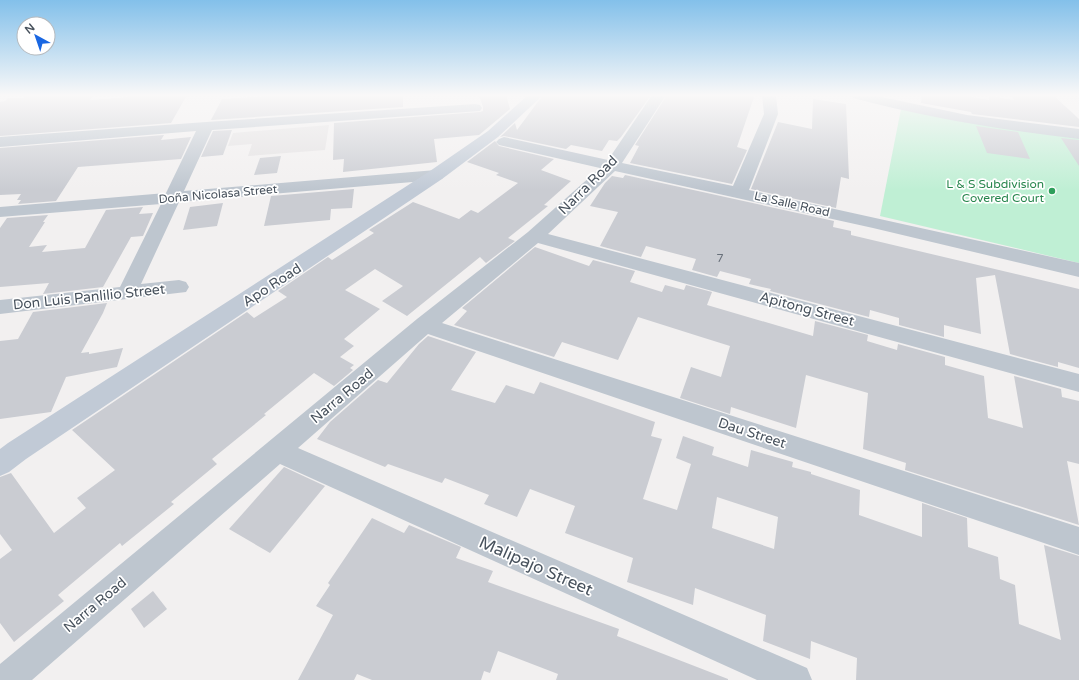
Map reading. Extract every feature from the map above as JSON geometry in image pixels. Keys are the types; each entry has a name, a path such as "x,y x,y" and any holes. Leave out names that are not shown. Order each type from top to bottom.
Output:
{"street":[{"path":"0,142 197,127"},
{"path":"127,293 174,197 206,127"},
{"name":"Apo Road","path":"0,464 17,451 436,175 500,127"},
{"name":"Narra Road","path":"13,675 425,325 534,236 612,165 637,127"},
{"path":"739,193 766,127"},
{"path":"1016,127 1079,134"},
{"name":"La Salle Road","path":"504,142 739,193 1079,270"},
{"name":"Doña Nicolasa Street","path":"0,212 436,175"},
{"name":"Apitong Street","path":"534,236 1079,383"},
{"name":"Don Luis Panlilio Street","path":"0,307 179,287"},
{"name":"Dau Street","path":"425,325 1079,542"},
{"name":"Malipajo Street","path":"277,451 795,680"}],"shaded area":[{"path":"308,127 329,127 325,150 248,156 252,144 228,146 233,133"}],"green space":[{"path":"898,127 1010,127 1079,138 1079,263 880,216"}],"building":[{"path":"0,127 122,127 0,136"},
{"path":"334,127 489,127 479,135 434,139 437,162 343,172 344,159 333,160"},
{"path":"511,127 516,127 517,130 519,127 628,127 617,141 609,140 602,151 571,145 566,149 504,136 500,137"},
{"path":"647,127 744,127 737,147 747,150 732,184 630,163 639,146 635,145"},
{"path":"776,127 801,127 812,129 812,127 847,127 849,179 841,177 836,208 751,189"},
{"path":"976,127 1018,132 1030,159 987,153"},
{"path":"232,130 223,155 201,157 213,131"},
{"path":"164,135 161,140 191,137 181,159 78,167 56,201 18,204 21,200 17,200 21,194 0,195 0,148"},
{"path":"1061,138 1079,140 1079,166"},
{"path":"495,141 499,146 554,159 541,170 571,181 544,205 548,206 508,238 515,241 486,263 480,257 407,316 382,301 403,286 375,269 345,290 380,309 344,339 354,346 340,357 354,365 350,368 353,370 334,386 314,373 212,459 217,464 171,502 174,504 122,546 120,543 58,595 64,601 14,642 0,623 0,559 12,550 0,534 0,477 11,473 54,533 86,508 77,498 115,470 72,430 247,312 254,318 287,297 278,291 328,257 332,260 374,233 369,230 413,202 459,219 471,210 478,213 518,183 496,175 499,173 467,162"},
{"path":"281,156 277,173 254,175 260,158"},
{"path":"625,175 834,221 833,227 851,231 851,235 1079,289 1079,368 1058,362 1058,367 1010,354 995,275 976,278 981,334 944,325 944,337 899,325 899,318 870,310 869,317 770,291 771,289 749,284 751,279 720,271 717,277 692,270 696,259 646,246 641,257 600,246 618,212 590,206 605,183 612,176 623,178"},
{"path":"354,189 352,208 331,209 330,220 264,226 271,196"},
{"path":"223,203 217,226 183,230 190,207"},
{"path":"143,207 139,214 153,213 143,236 131,237 103,287 43,294 49,283 0,287 0,228 7,218 48,215 29,247 47,245 42,252 85,248 106,210"},
{"path":"535,247 589,266 593,260 635,271 630,282 662,292 665,285 684,290 686,285 712,292 707,305 813,336 815,321 868,335 867,341 897,350 898,344 945,357 945,365 984,376 988,418 1023,428 1014,376 1061,389 1062,397 1079,401 1079,464 1067,461 1079,525 905,470 906,463 863,449 868,393 806,375 796,428 731,407 730,414 680,398 691,367 721,377 730,346 638,317 618,360 562,342 554,357 454,325 467,311 462,308"},
{"path":"107,303 81,353 89,352 89,354 123,348 117,367 66,377 51,412 0,419 0,341 18,339 33,312"},
{"path":"428,336 476,352 451,390 495,403 506,385 534,394 540,382 655,422 651,436 662,439 643,499 677,510 691,464 676,458 683,436 714,447 712,455 748,467 751,450 793,462 792,467 811,472 811,474 860,490 859,515 922,537 922,503 967,518 968,547 998,557 1000,579 1015,585 1019,624 1061,640 1044,545 1079,556 1079,680 856,680 857,658 811,641 810,659 763,641 766,615 695,588 693,605 627,582 633,558 565,533 575,506 530,489 517,517 484,504 489,495 445,478 442,483 388,464 385,467 317,439 330,422 378,380 387,383 419,344","holes":["717,497 778,517 774,549 712,528"]},
{"path":"284,467 325,486 270,553 229,529"},
{"path":"372,518 404,533 409,525 461,547 456,558 493,571 488,582 619,629 617,636 728,680 556,680 558,674 498,651 490,673 484,671 481,680 372,680 357,674 354,680 298,680 333,615 316,606 330,585 328,583"},
{"path":"153,591 167,609 144,628 131,609"}],"place":[{"name":"L & S Subdivision Covered Court","path":"1052,191"}]}
